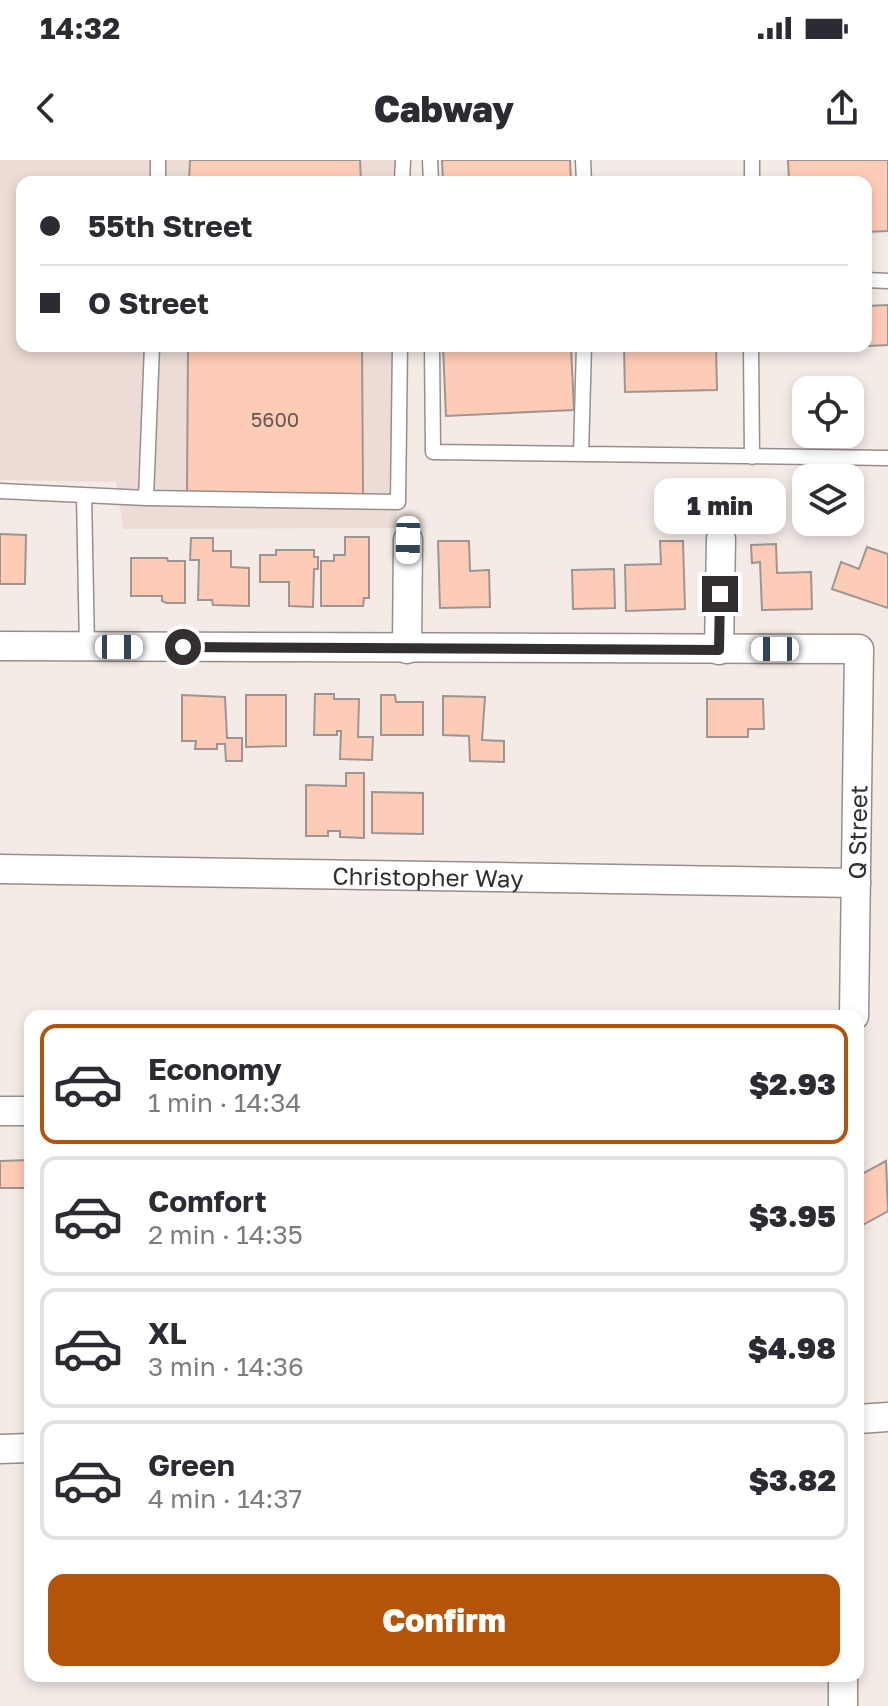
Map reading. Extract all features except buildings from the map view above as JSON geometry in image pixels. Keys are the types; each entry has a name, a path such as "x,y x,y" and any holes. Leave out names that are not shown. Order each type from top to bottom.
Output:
{"street":[{"path":"0,646 719,650 721,539"},
{"path":"407,649 408,540"},
{"name":"Q Street","path":"719,650 859,649 854,1010"},
{"name":"Christopher Way","path":"0,869 856,883"},
{"path":"0,1111 24,1111"},
{"path":"864,1419 888,1417"},
{"path":"0,1449 24,1448"},
{"path":"843,1682 843,1706"}],"lane":[{"path":"146,498 152,352"},
{"path":"0,491 146,498 398,502 400,352"},
{"path":"432,352 433,452 888,458"},
{"path":"581,454 584,352"},
{"path":"751,352 752,457"},
{"path":"84,495 87,647"}],"shaded area":[{"path":"0,160 396,160 396,176 16,176 16,352 396,352 396,528 123,529 116,482 0,480"}],"route":[{"path":"183,647 719,650 720,594"}]}
